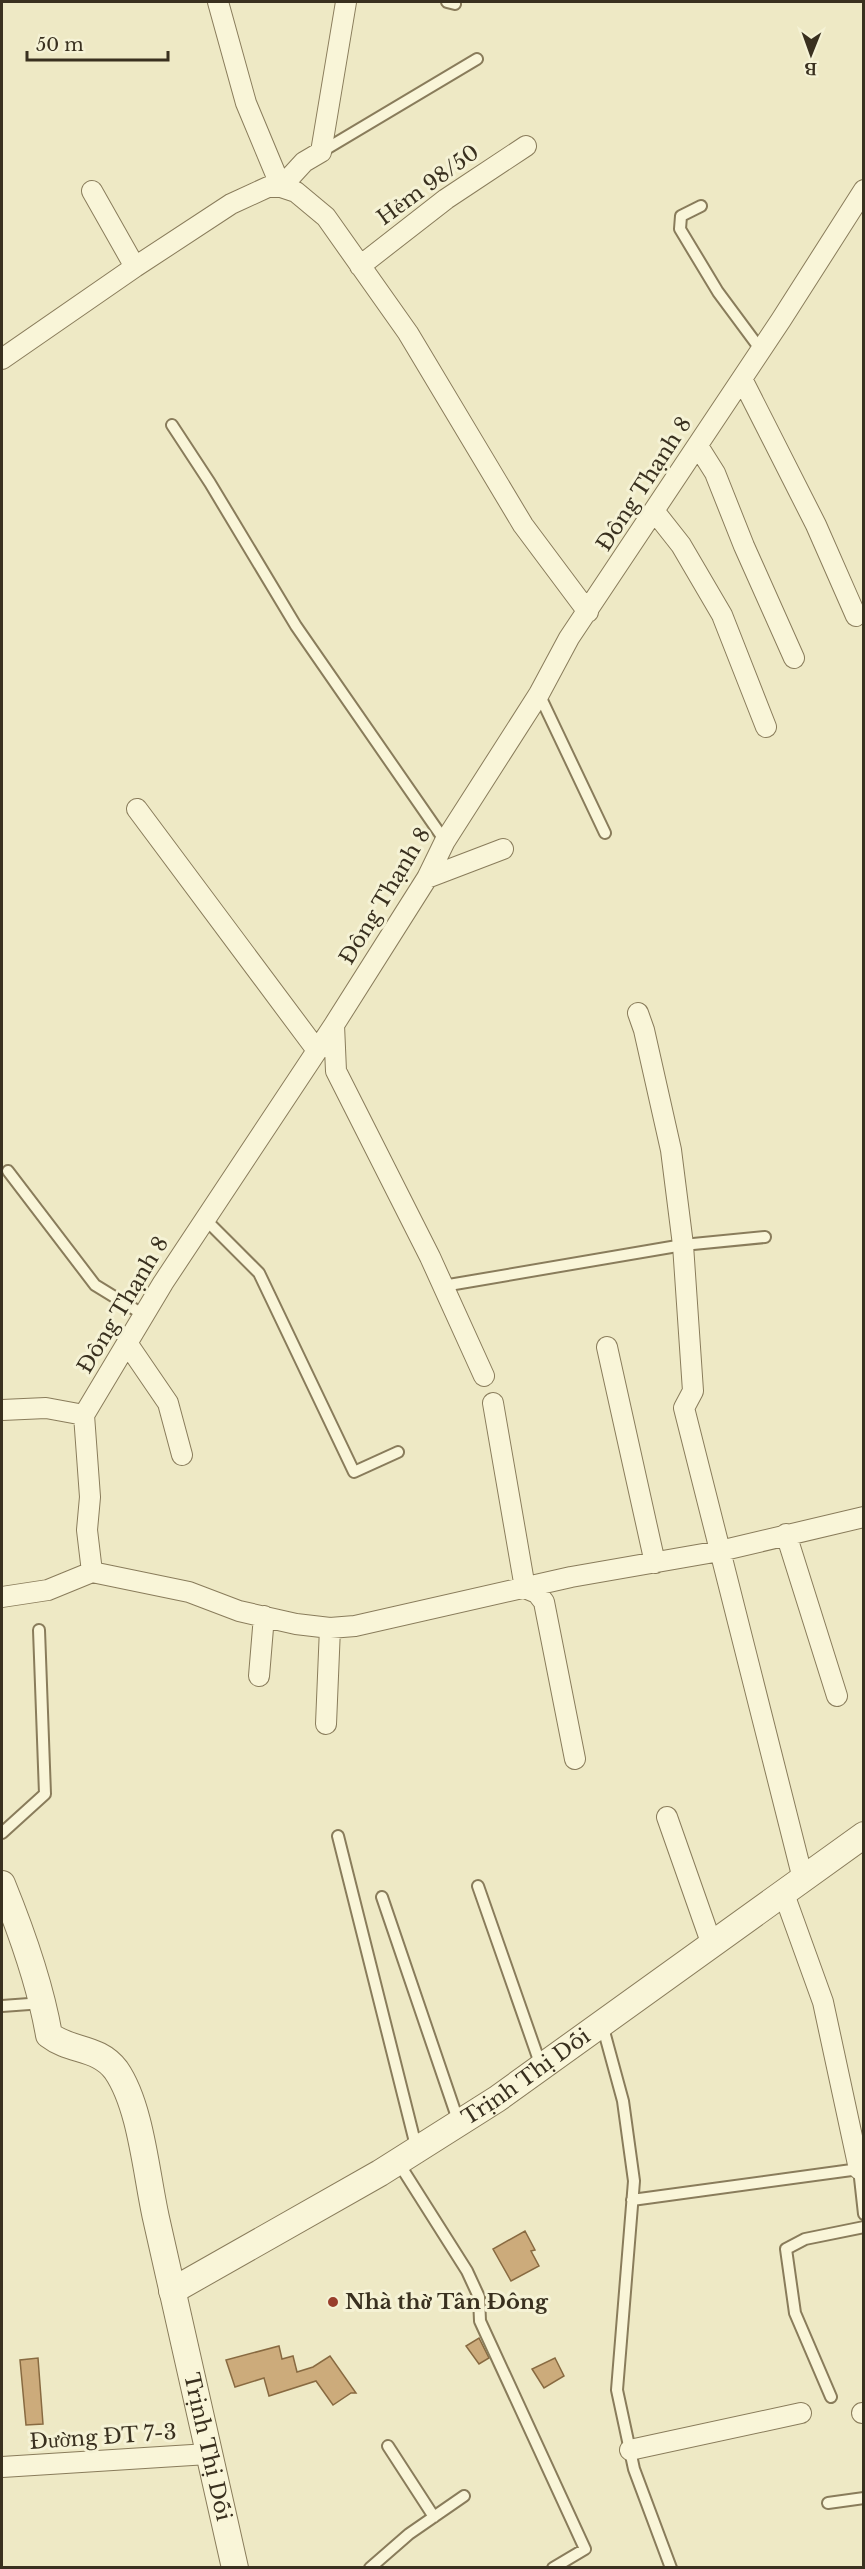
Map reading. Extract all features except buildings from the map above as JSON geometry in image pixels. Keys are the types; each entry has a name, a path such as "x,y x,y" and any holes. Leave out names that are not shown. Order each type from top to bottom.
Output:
{"street":[{"path":"218,2 246,103 280,187"},
{"path":"280,187 304,162 321,152 346,2"},
{"name":"Hẻm 98/50","path":"360,266 446,199 526,146"},
{"path":"2,359 231,204 268,187 280,187 296,192 326,217 408,333 523,525 588,612"},
{"name":"Đông Thạnh 8","path":"84,1415 205,1219 334,1025 427,878 445,841 539,694 570,638 655,512 864,190"},
{"path":"92,191 135,267"},
{"path":"742,379 816,525 856,616"},
{"path":"698,446 715,473 744,546 794,658"},
{"path":"655,512 681,545 722,615 766,727"},
{"path":"137,809 316,1049"},
{"path":"427,878 503,849"},
{"path":"638,1013 644,1030 671,1150 683,1245 693,1391 684,1407 720,1551 859,2169"},
{"path":"334,1025 336,1071 378,1152 484,1376"},
{"path":"127,1343 168,1403 182,1455"},
{"path":"607,1347 655,1563"},
{"path":"493,1403 525,1588"},
{"path":"2,1410 46,1408 84,1415 89,1479 87,1530 92,1572"},
{"path":"2,1597 48,1590 92,1572 189,1592 239,1611 330,1628 356,1626 571,1577 720,1551 864,1517"},
{"path":"786,1534 837,1696"},
{"path":"525,1588 537,1593 544,1602 575,1759"},
{"path":"259,1676 264,1616"},
{"path":"326,1724 330,1628"},
{"path":"667,1817 712,1945"},
{"name":"Trịnh Thị Dối","path":"172,2291 408,2156 459,2123 602,2025 864,1835"},
{"name":"Trịnh Thị Dối","path":"2,1884 24,1938 44,2003 49,2035 62,2045 87,2049 101,2056 114,2067 134,2107 172,2291 235,2568"},
{"path":"630,2450 801,2413"},
{"name":"Đường ĐT 7-3","path":"2,2467 208,2454"}],"lane":[{"path":"321,152 477,59"},
{"path":"700,206 681,216 680,229 718,292 761,350"},
{"path":"172,425 210,483 296,626 445,841"},
{"path":"539,694 606,833"},
{"path":"8,1171 95,1285 144,1315"},
{"path":"205,1219 258,1273 354,1472 398,1452"},
{"path":"443,1286 683,1245 765,1237"},
{"path":"2,1833 45,1794 39,1630"},
{"path":"338,1836 408,2156 479,2297 480,2321 585,2549 553,2568"},
{"path":"478,1886 541,2067"},
{"path":"382,1897 459,2123"},
{"path":"2,2006 44,2003"},
{"path":"602,2025 623,2101 634,2181 616,2390 634,2469 670,2568"},
{"path":"632,2200 859,2169 864,2214"},
{"path":"831,2397 795,2313 786,2249 805,2239 864,2227"},
{"path":"388,2446 434,2517"},
{"path":"370,2568 409,2534 464,2496"},
{"path":"828,2503 864,2498"}],"place":[{"name":"Nhà thờ Tân Đông","path":"333,2302"}]}
